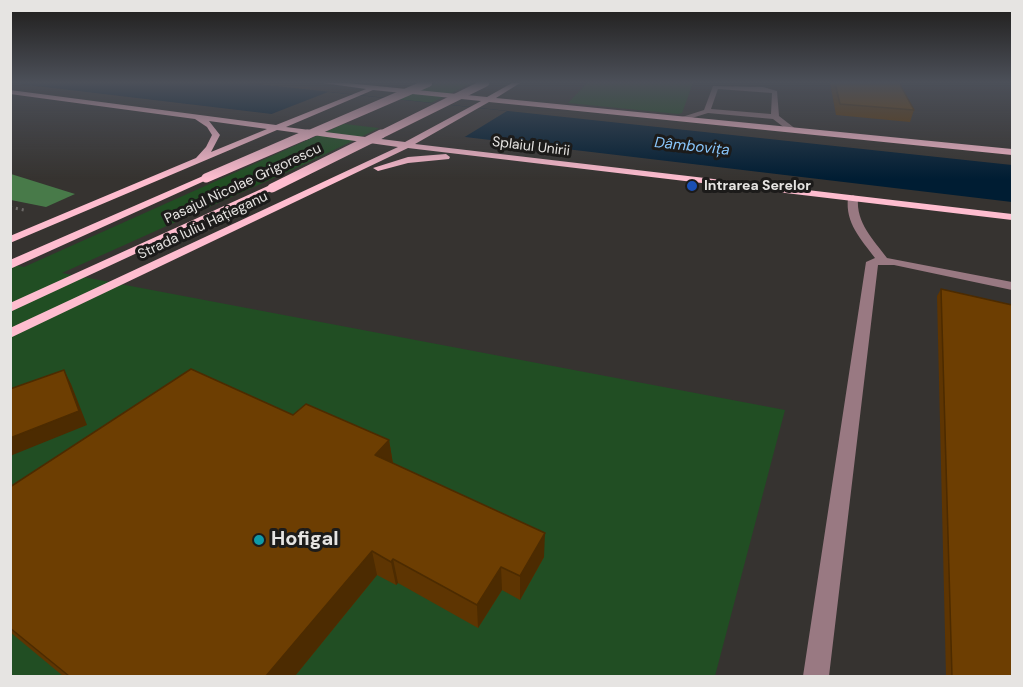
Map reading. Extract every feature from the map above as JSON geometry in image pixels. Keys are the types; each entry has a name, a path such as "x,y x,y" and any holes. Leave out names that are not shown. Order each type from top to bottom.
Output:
{"main road":[{"name":"Splaiul Unirii","path":"182,115 408,145 1012,217"},
{"path":"10,240 306,115"},
{"name":"Pasajul Nicolae Grigorescu","path":"10,265 353,115"},
{"name":"Pasajul Nicolae Grigorescu","path":"10,308 272,188 420,115"},
{"name":"Strada Iuliu Hațieganu","path":"10,334 336,181 463,115"},
{"path":"646,115 1012,152"},
{"path":"195,161 210,148 216,135 210,125 196,117"},
{"path":"336,181 386,165 423,158 556,163"}],"lane":[{"path":"685,119 695,115"},
{"path":"753,115 775,117 793,130"},
{"path":"853,198 850,210 856,225 882,260"},
{"path":"816,676 872,262 882,260 1012,285"}],"green space":[{"path":"363,115 406,115 305,164 62,273 785,410 715,676 11,676 10,264 24,267"},
{"path":"10,174 75,194 46,207 11,200"}],"water":[{"name":"Dâmbovița","path":"281,115 546,115 1012,165 1012,202"}],"pier":[{"path":"270,115 500,115 463,138"}],"building":[{"path":"941,289 1012,305 1012,676 952,676"},
{"name":"Hofigal","path":"191,369 293,415 306,404 389,440 375,455 545,533 520,576 501,567 477,605 393,559 391,562 372,551 266,676 69,676 10,628 10,487"},
{"path":"64,370 79,411 10,438 10,389"}],"place":[{"name":"Intrarea Serelor","path":"692,186"},
{"name":"Hofigal","path":"259,540"}]}
